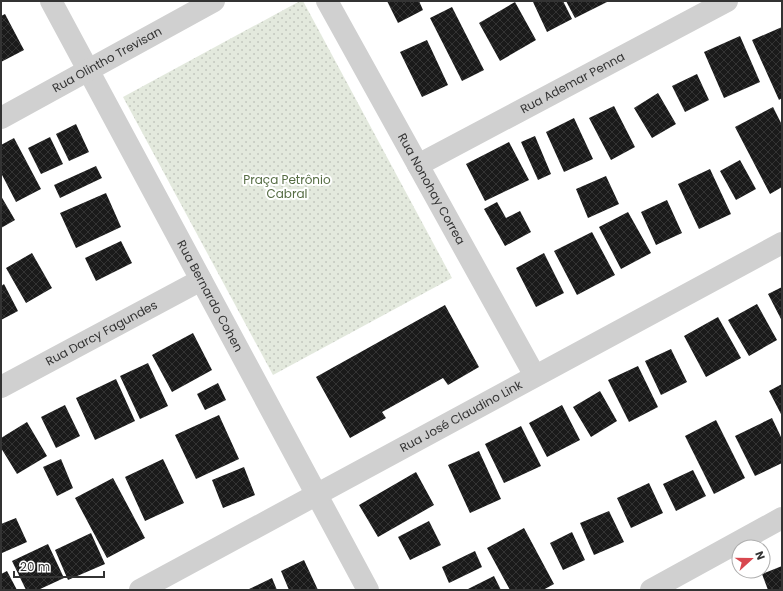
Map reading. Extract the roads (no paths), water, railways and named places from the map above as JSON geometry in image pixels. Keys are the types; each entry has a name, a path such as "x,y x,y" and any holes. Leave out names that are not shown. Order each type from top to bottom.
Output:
{"street":[{"name":"Rua Bernardo Cohen","path":"51,1 368,590"},
{"name":"Rua Olintho Trevisan","path":"1,118 214,1"},
{"name":"Rua Nonohay Correa","path":"327,1 536,376"},
{"name":"Rua Ademar Penna","path":"418,164 727,1"},
{"name":"Rua José Claudino Link","path":"140,590 782,244"},
{"name":"Rua Darcy Fagundes","path":"1,387 201,280"},
{"path":"650,590 782,518"}],"park label":[{"name":"Praça Petrônio Cabral","path":"287,187"}]}
